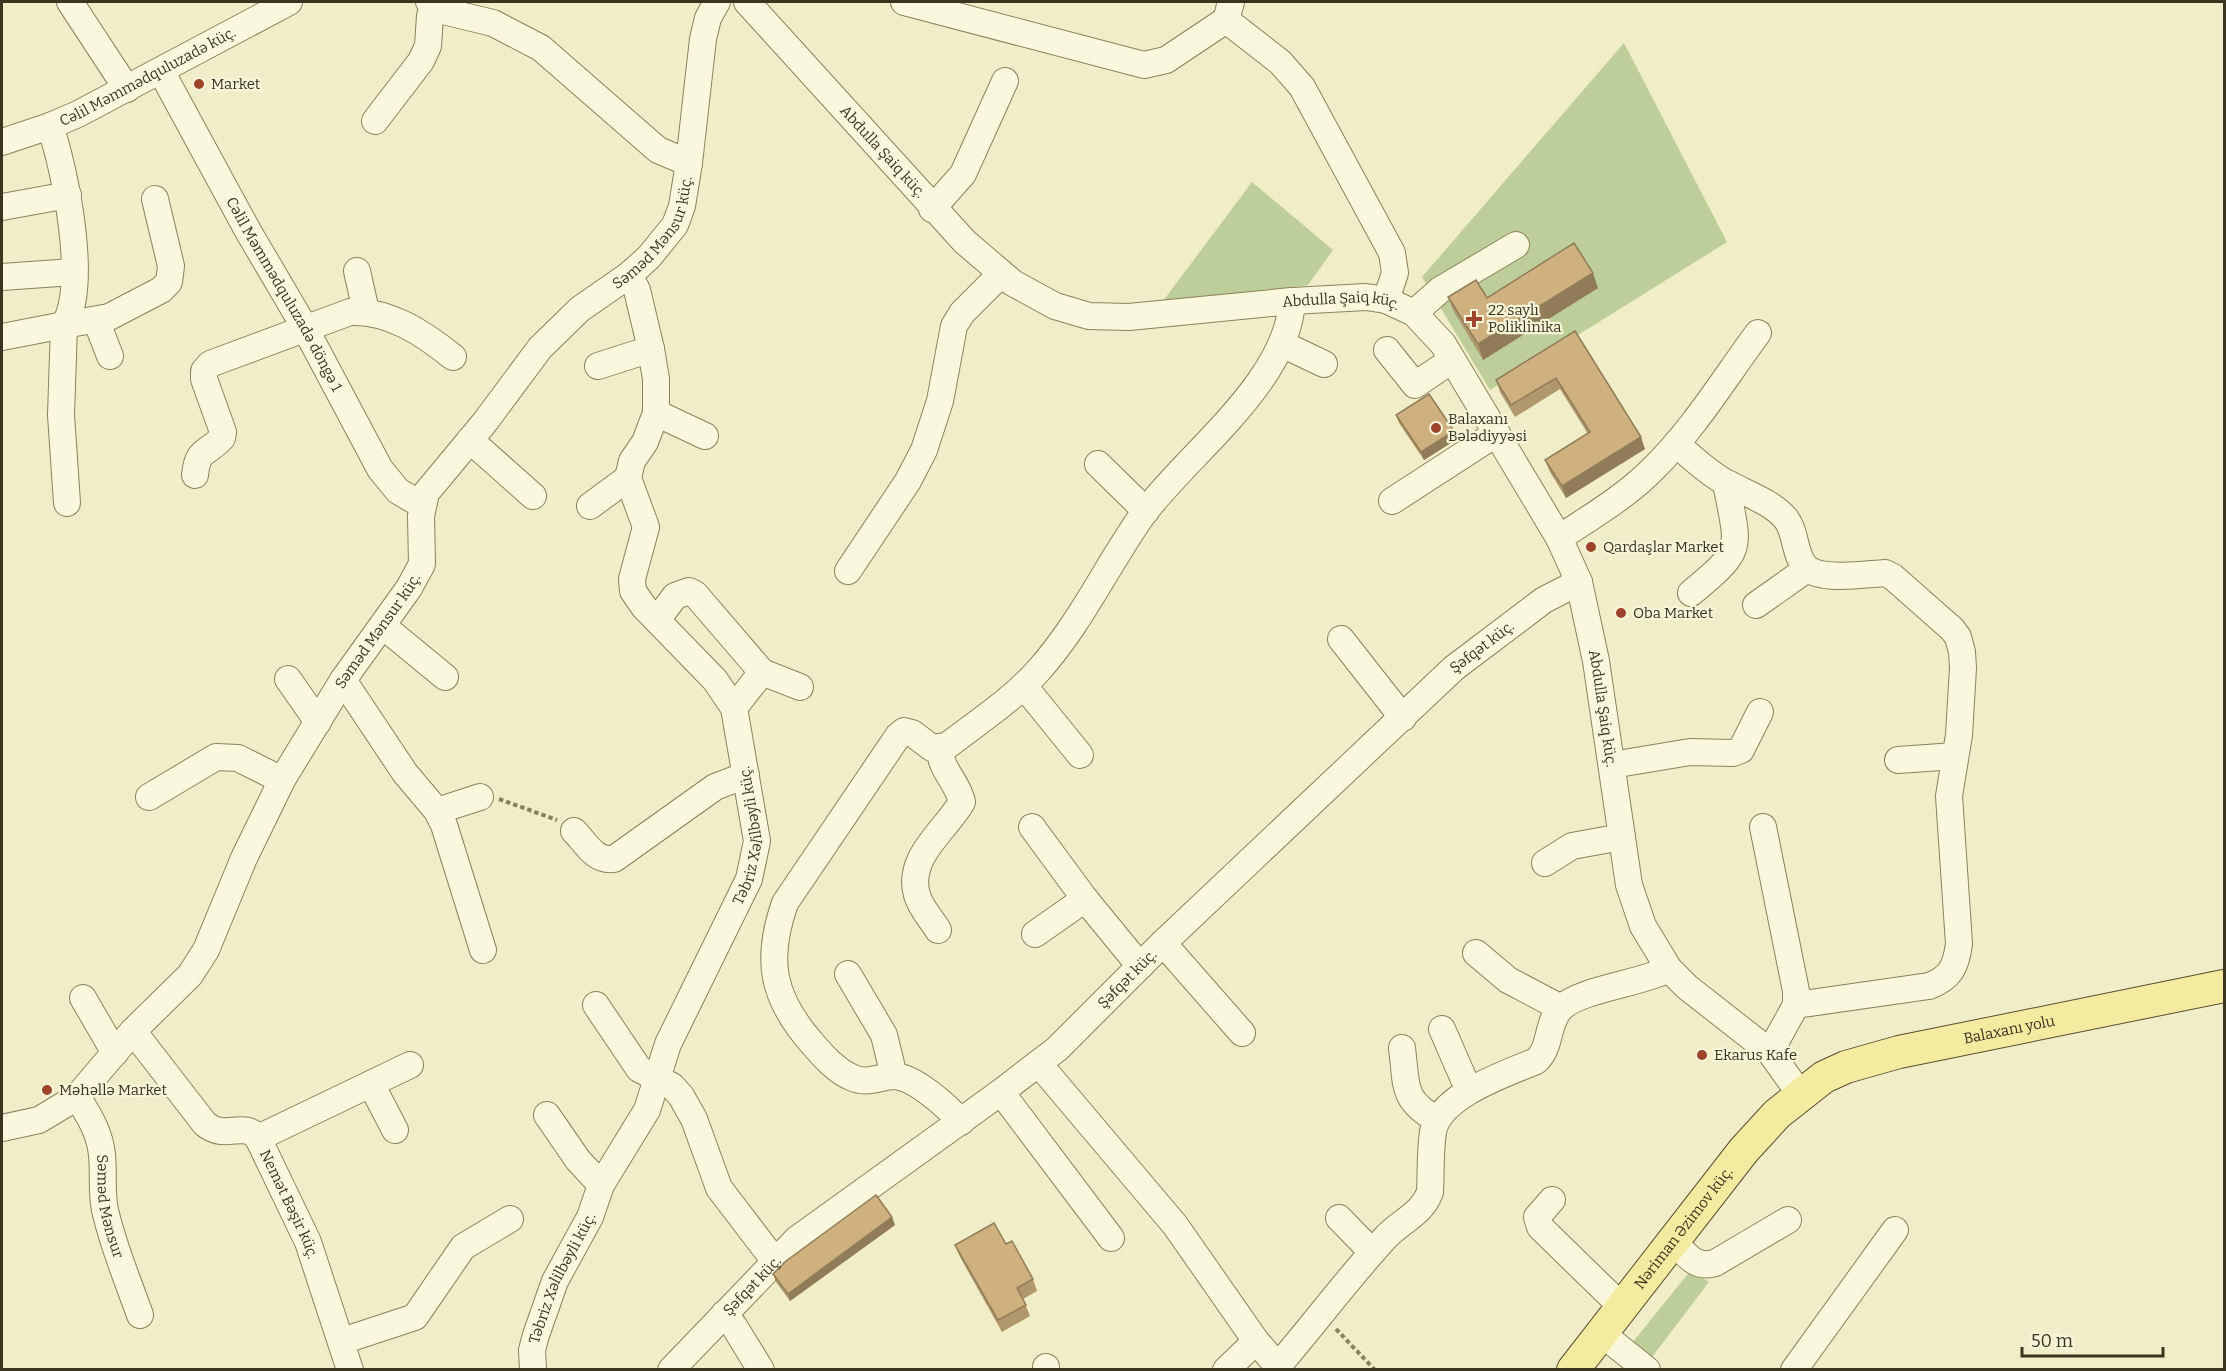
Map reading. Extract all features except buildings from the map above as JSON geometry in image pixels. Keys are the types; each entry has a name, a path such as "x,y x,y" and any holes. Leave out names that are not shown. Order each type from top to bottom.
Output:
{"main road":[{"name":"Balaxanı yolu","path":"1800,1094 1824,1077 1871,1059 2224,986"},
{"name":"Nəriman Əzimov küç.","path":"1574,1370 1621,1306 1744,1150 1777,1114 1800,1094"}],"street":[{"path":"70,2 127,89"},
{"name":"Cəlil Məmmədquluzadə küç.","path":"2,142 50,126 127,89 289,2"},
{"name":"Səməd Mənsur küç.","path":"2,1128 39,1120 77,1097 133,1031 190,975 206,950 244,858 282,780 344,680 383,626 422,564 422,505 435,480 470,440 540,348 579,309 629,275 664,242 675,225 682,206 689,163 703,39 708,18 717,2"},
{"name":"Abdulla Şaiq küç.","path":"747,2 932,209 1001,274 1056,306 1073,312 1106,317 1348,297 1386,300 1414,312 1434,334 1452,360 1497,433 1559,538 1579,582 1596,661 1635,909 1669,969 1688,987 1770,1052 1800,1094"},
{"path":"908,2 1144,66 1166,60 1228,11 1302,87 1392,253 1395,273 1386,300"},
{"path":"375,121 421,61 428,46 430,16 434,6 493,23 541,48 658,150 689,163"},
{"name":"Cəlil Məmmədquluzadə döngə 1","path":"161,71 248,231 305,328 380,469 398,490 422,505"},
{"path":"932,209 963,174 1005,81"},
{"path":"50,126 60,157 68,195 73,272 73,306 64,325 61,416 68,503"},
{"path":"2,207 68,195"},
{"path":"2,337 109,317 161,290 169,282 171,266 155,199"},
{"path":"1414,312 1440,290 1516,244"},
{"path":"357,271 366,311"},
{"path":"2,277 73,272"},
{"path":"848,571 909,481 924,450 940,401 954,326 962,313 1001,274"},
{"path":"590,506 628,478 632,461 645,442 656,413 651,350 637,290 629,275"},
{"path":"961,1122 946,1105 905,1078 894,1076 862,1081 851,1077 820,1053 793,1021 783,1005 775,969 777,926 785,903 898,736 904,731 912,733 932,748 940,749 947,746 1024,686 1073,627 1146,511 1261,379 1282,344 1291,320 1292,301"},
{"path":"195,475 197,459 201,452 222,438 223,432 204,379 204,371 210,364 350,312 366,311 417,331 453,357"},
{"path":"96,320 110,356"},
{"path":"1559,538 1626,492 1651,471 1676,444 1758,333"},
{"path":"1282,344 1324,364"},
{"path":"598,366 651,350"},
{"path":"1387,350 1415,385 1452,360"},
{"path":"656,413 705,436"},
{"path":"1392,501 1497,433"},
{"path":"470,440 533,496"},
{"path":"1676,444 1726,483 1749,493 1785,519 1794,533 1800,558 1808,569 1824,576 1886,573 1952,628 1958,637 1962,652 1963,668 1949,796 1959,944 1956,966 1940,982 1929,986 1796,1005"},
{"path":"1098,464 1146,511"},
{"name":"Təbriz Xəlilbəyli küç.","path":"533,1370 532,1350 555,1281 590,1217 602,1185 647,1110 668,1044 749,879 757,841 734,708 715,680 637,599 633,591 632,579 646,527 628,478"},
{"path":"1691,593 1727,563 1735,548 1726,483"},
{"path":"1756,605 1808,569"},
{"name":"Şəfqət küç.","path":"671,1370 774,1260 831,1214 1039,1064 1163,943 1481,645 1562,588 1579,582"},
{"path":"657,620 675,596 689,591 695,594 762,672 800,687"},
{"path":"383,626 445,677"},
{"path":"1341,639 1403,718"},
{"path":"734,708 762,672"},
{"path":"288,679 318,723"},
{"path":"344,680 405,773 436,811 444,825 483,950"},
{"path":"1024,686 1080,755"},
{"path":"1611,765 1690,752 1733,753 1742,750 1760,712"},
{"path":"938,930 917,896 917,870 925,851 962,802 960,792 942,764 940,749"},
{"path":"1898,760 1955,756"},
{"path":"149,797 216,757 237,758 282,780"},
{"path":"574,831 597,856 605,861 614,859 715,787 746,775"},
{"path":"436,811 480,797"},
{"path":"1032,827 1084,899 1140,966"},
{"path":"1763,827 1796,991 1796,1005 1770,1052"},
{"path":"1545,863 1572,846 1622,837"},
{"path":"749,879 785,903"},
{"path":"1035,934 1084,899"},
{"path":"1163,943 1242,1033"},
{"path":"1476,953 1508,980 1561,1008"},
{"path":"1039,1064 1175,1225 1256,1341 1280,1367 1372,1252 1427,1201 1430,1192 1433,1131 1437,1120 1447,1107 1469,1091 1536,1061 1544,1054 1556,1015 1561,1008 1578,997 1633,984 1669,969"},
{"path":"848,974 884,1035 894,1076"},
{"path":"83,998 115,1053"},
{"path":"597,1005 639,1069 672,1086 681,1096 694,1119 719,1188 774,1260"},
{"path":"1442,1029 1469,1091"},
{"name":"Nemət Bəşir küç.","path":"133,1031 205,1124 221,1133 246,1130 253,1132 258,1138 308,1242 350,1370"},
{"path":"1402,1048 1410,1100 1437,1120"},
{"path":"258,1138 410,1065"},
{"path":"371,1084 395,1130"},
{"path":"1001,1092 1111,1238"},
{"name":"Səməd Mənsur","path":"77,1097 93,1121 99,1138 102,1156 102,1197 108,1225 140,1315"},
{"path":"547,1115 578,1160 602,1185"},
{"path":"1552,1200 1537,1217 1540,1227 1621,1306"},
{"path":"1339,1218 1372,1252"},
{"path":"342,1341 415,1317 463,1247 510,1219"},
{"path":"1673,1241 1697,1265 1703,1266 1715,1263 1788,1220"},
{"path":"1794,1370 1895,1230"},
{"path":"723,1314 734,1326 761,1370"},
{"path":"1601,1333 1647,1370"},
{"path":"1226,1370 1256,1341"}],"path":[{"path":"480,797 514,802 563,822 574,831"},
{"path":"1322,1315 1375,1370"}],"green space":[{"path":"1624,43 1727,242 1490,390 1422,277"},
{"path":"1252,182 1333,250 1308,285 1160,305"},
{"path":"1691,1270 1709,1282 1652,1357 1632,1343"}],"place":[{"name":"Market","path":"199,84"},
{"name":"22 saylı Poliklinika","path":"1474,319"},
{"name":"Balaxanı Bələdiyyəsi","path":"1436,428"},
{"name":"Qardaşlar Market","path":"1591,547"},
{"name":"Oba Market","path":"1621,613"},
{"name":"Ekarus Kafe","path":"1702,1055"},
{"name":"Məhəllə Market","path":"47,1090"}]}
